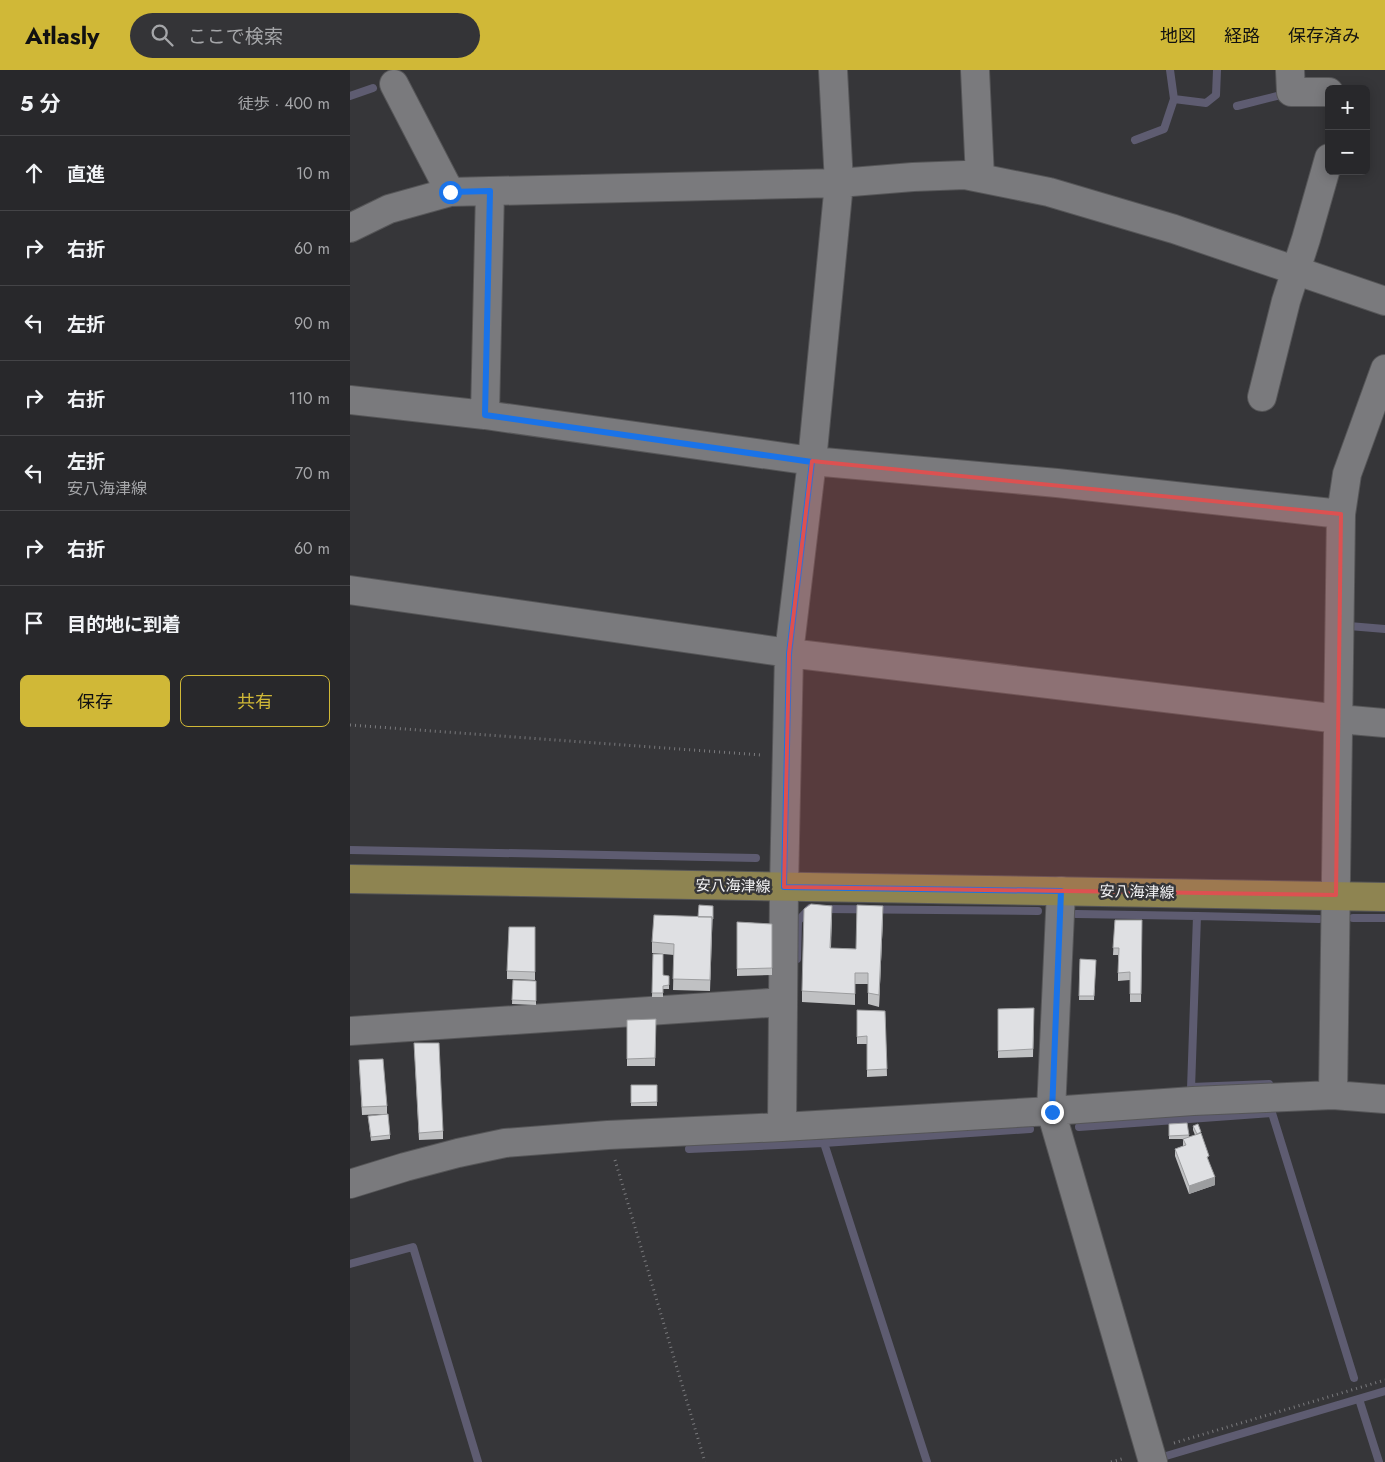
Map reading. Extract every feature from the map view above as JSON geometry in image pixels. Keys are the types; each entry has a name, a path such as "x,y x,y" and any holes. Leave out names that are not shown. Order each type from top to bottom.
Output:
{"main road":[{"name":"安八海津線","path":"350,879 1385,897"}],"street":[{"path":"782,1127 784,887 789,654 812,462 839,184 833,70"},
{"path":"975,70 980,178"},
{"path":"1290,70 1291,92 1325,92"},
{"path":"394,84 450,192"},
{"path":"1262,397 1295,271 1325,172"},
{"path":"350,228 389,209 450,192 839,184 913,176 965,175 1049,192 1174,229 1385,302"},
{"path":"485,415 490,191"},
{"path":"1333,1095 1341,514 1347,474 1385,369"},
{"path":"350,400 485,415 812,462 1057,483 1341,514"},
{"path":"350,590 789,654 1385,723"},
{"path":"1061,891 1052,1112 1151,1456"},
{"path":"350,1031 783,1002"},
{"path":"350,1184 405,1167 505,1143 608,1135 1052,1112 1193,1101 1333,1095 1385,1099"}],"path":[{"path":"350,725 787,757"},
{"path":"608,1135 705,1462"},
{"path":"1111,1462 1151,1456 1385,1380"}],"highlighted area":[{"path":"812,461 1341,514 1336,895 784,887 789,653"}],"building":[{"path":"811,904 832,906 830,948 856,949 857,905 883,906 879,995 868,993 868,973 855,973 855,994 802,991 804,909"},
{"path":"699,905 713,906 713,919 712,917 698,917"},
{"path":"654,915 712,917 710,980 673,979 674,944 652,942"},
{"path":"1115,920 1142,920 1141,994 1130,994 1130,972 1118,973 1119,948 1113,948"},
{"path":"737,922 772,924 772,968 737,969"},
{"path":"509,927 535,927 535,972 507,971"},
{"path":"653,954 663,954 663,975 669,976 669,985 663,986 663,993 652,993"},
{"path":"1080,959 1096,960 1094,996 1079,996"},
{"path":"513,980 536,981 536,1001 512,1000"},
{"path":"1034,1008 1033,1049 998,1051 998,1009"},
{"path":"857,1010 885,1011 887,1069 867,1070 867,1036 857,1037"},
{"path":"656,1019 655,1058 627,1059 627,1020"},
{"path":"414,1043 439,1043 443,1131 419,1133"},
{"path":"383,1059 387,1106 362,1107 359,1060"},
{"path":"631,1085 657,1085 657,1102 631,1103"},
{"path":"388,1114 390,1135 371,1137 368,1116"},
{"path":"1187,1123 1189,1135 1169,1136 1169,1124"},
{"path":"1198,1124 1201,1132 1197,1134 1193,1126"},
{"path":"1201,1133 1209,1156 1207,1157 1215,1177 1189,1186 1175,1149 1186,1145 1183,1139"}],"waterway":[{"path":"1135,140 1164,129 1174,99 1170,70"},
{"path":"1174,99 1206,103 1216,95 1217,70"},
{"path":"350,96 373,88"},
{"path":"1237,106 1285,94"},
{"path":"1349,626 1385,629"},
{"path":"350,850 756,858"},
{"path":"797,959 798,921 810,908"},
{"path":"824,909 1038,911"},
{"path":"1076,914 1197,916"},
{"path":"1191,1089 1197,916 1319,919"},
{"path":"1353,918 1385,918"},
{"path":"1191,1087 1269,1084"},
{"path":"1079,1127 1272,1113 1354,1378"},
{"path":"824,1143 1030,1129"},
{"path":"689,1149 824,1143 927,1462"},
{"path":"350,1264 413,1247 478,1462"},
{"path":"1166,1456 1385,1391"},
{"path":"1359,1399 1379,1462"}],"route":[{"path":"450,192 490,191 485,415 812,462 789,654 784,887 1061,891 1052,1112"}]}
